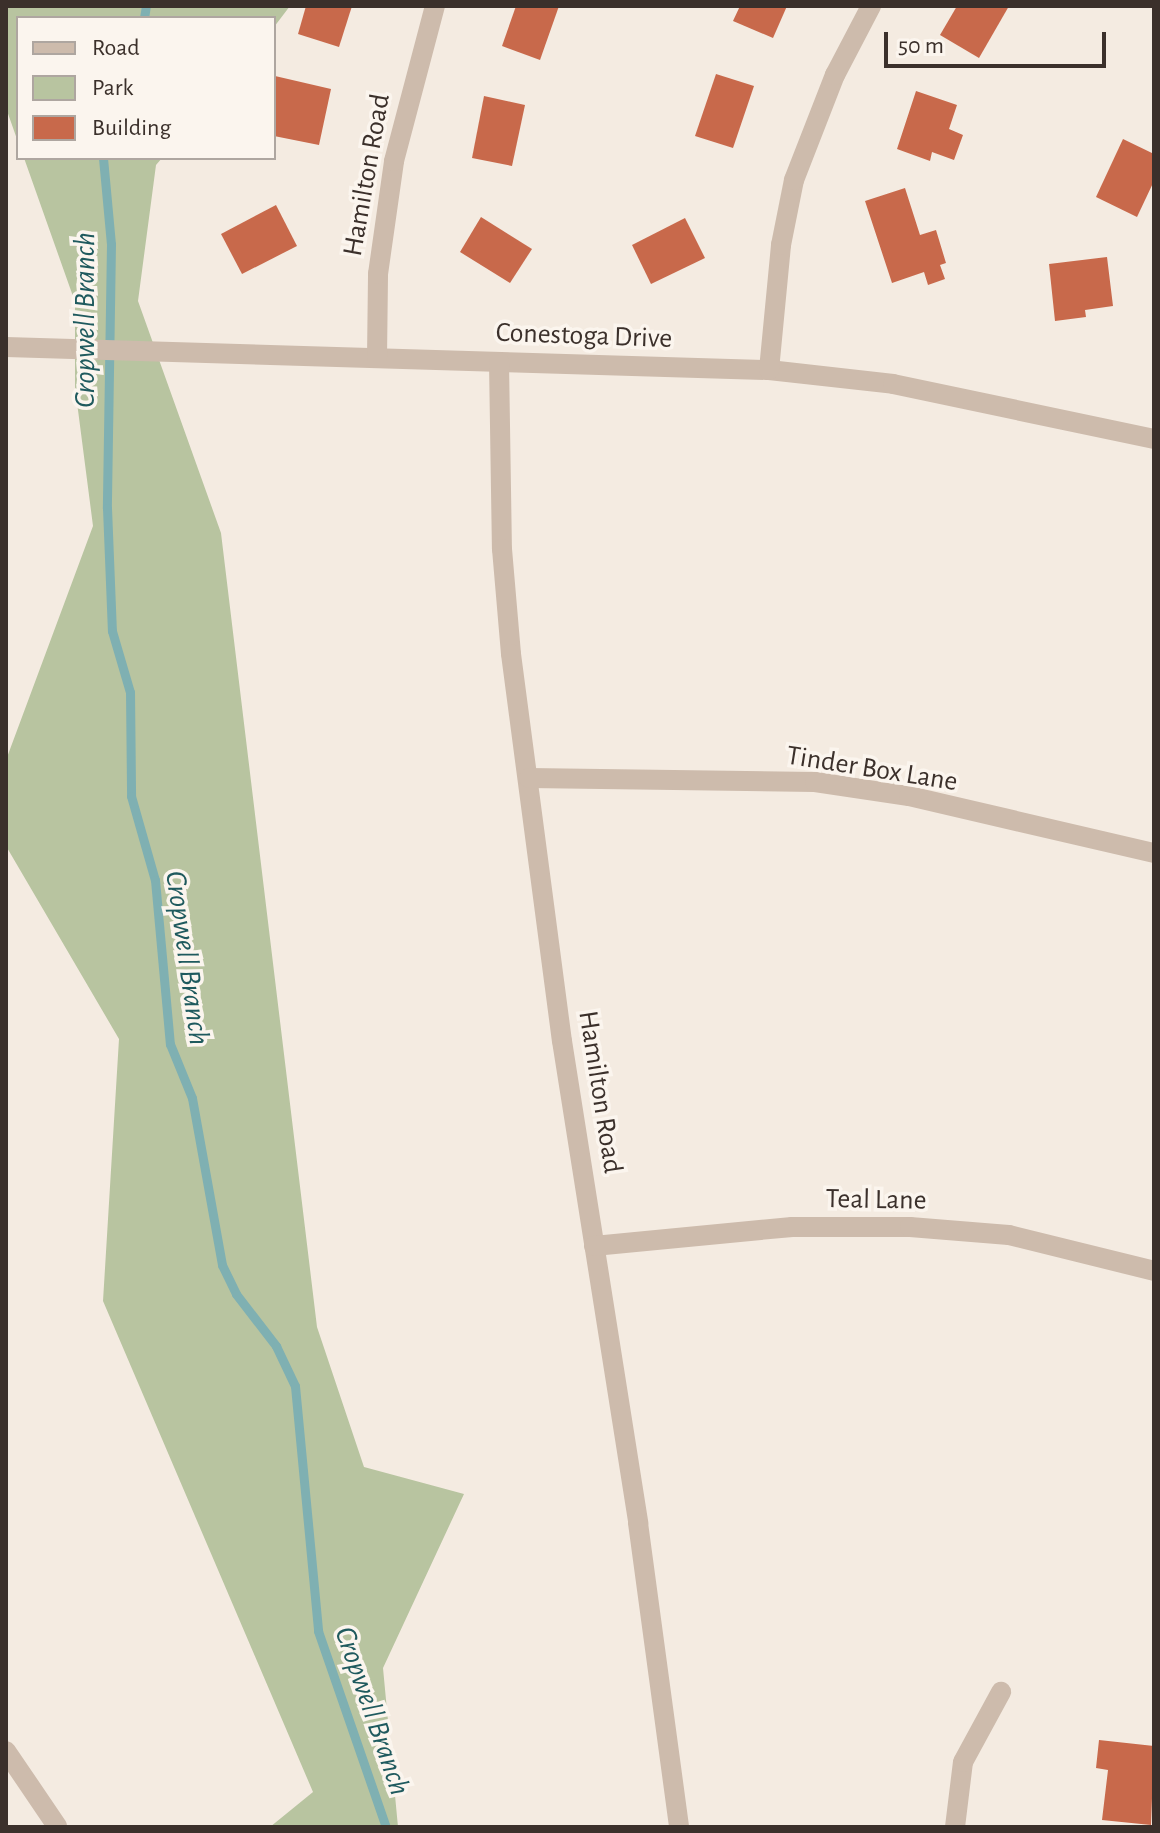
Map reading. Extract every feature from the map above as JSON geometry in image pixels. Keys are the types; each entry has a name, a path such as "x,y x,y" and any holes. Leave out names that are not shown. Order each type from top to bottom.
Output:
{"street":[{"name":"Hamilton Road","path":"377,358 378,274 394,161 435,6"},
{"path":"769,370 781,245 794,180 829,89 871,6"},
{"name":"Conestoga Drive","path":"6,347 769,370 893,384 1154,439"},
{"name":"Hamilton Road","path":"499,362 502,549 529,778 562,1041 679,1827"},
{"name":"Tinder Box Lane","path":"529,778 815,782 909,796 1154,853"},
{"name":"Teal Lane","path":"594,1246 792,1227 910,1227 1009,1235 1154,1271"},
{"path":"955,1827 963,1762 1001,1692"},
{"path":"6,1751 57,1826"}],"green space":[{"path":"6,6 290,6 276,24 276,16 16,16 16,136 6,108"},
{"path":"25,160 160,160 156,165 138,301 221,533 317,1327 364,1467 464,1494 383,1668 398,1827 270,1827 313,1792 103,1301 119,1039 6,846 6,760 93,526 75,387 75,302"}],"building":[{"path":"306,6 352,6 339,47 298,34"},
{"path":"516,6 559,6 540,60 502,46"},
{"path":"740,6 787,6 773,38 733,21"},
{"path":"957,6 1009,6 979,58 940,35"},
{"path":"716,74 754,86 733,148 695,136"},
{"path":"276,76 331,89 319,145 276,136"},
{"path":"916,91 957,105 949,129 963,135 954,160 932,152 930,161 897,149"},
{"path":"484,96 525,105 512,166 472,158"},
{"path":"1123,139 1154,154 1154,181 1137,217 1096,197"},
{"path":"905,188 920,235 936,230 946,263 940,265 945,279 928,285 924,272 892,283 865,201"},
{"path":"276,205 297,246 242,274 221,234"},
{"path":"481,217 532,249 510,283 460,252"},
{"path":"685,218 705,258 651,284 632,245"},
{"path":"1107,257 1113,306 1085,310 1086,317 1055,321 1049,264"},
{"path":"1099,1740 1154,1746 1151,1825 1102,1820 1108,1770 1096,1768"}],"waterway":[{"name":"Cropwell Branch","path":"144,16 146,6"},
{"name":"Cropwell Branch","path":"103,160 111,244 107,508 112,631 130,692 131,796 155,880 170,1044 192,1098 222,1265 236,1294 276,1346 295,1386 318,1631 386,1827"}]}
